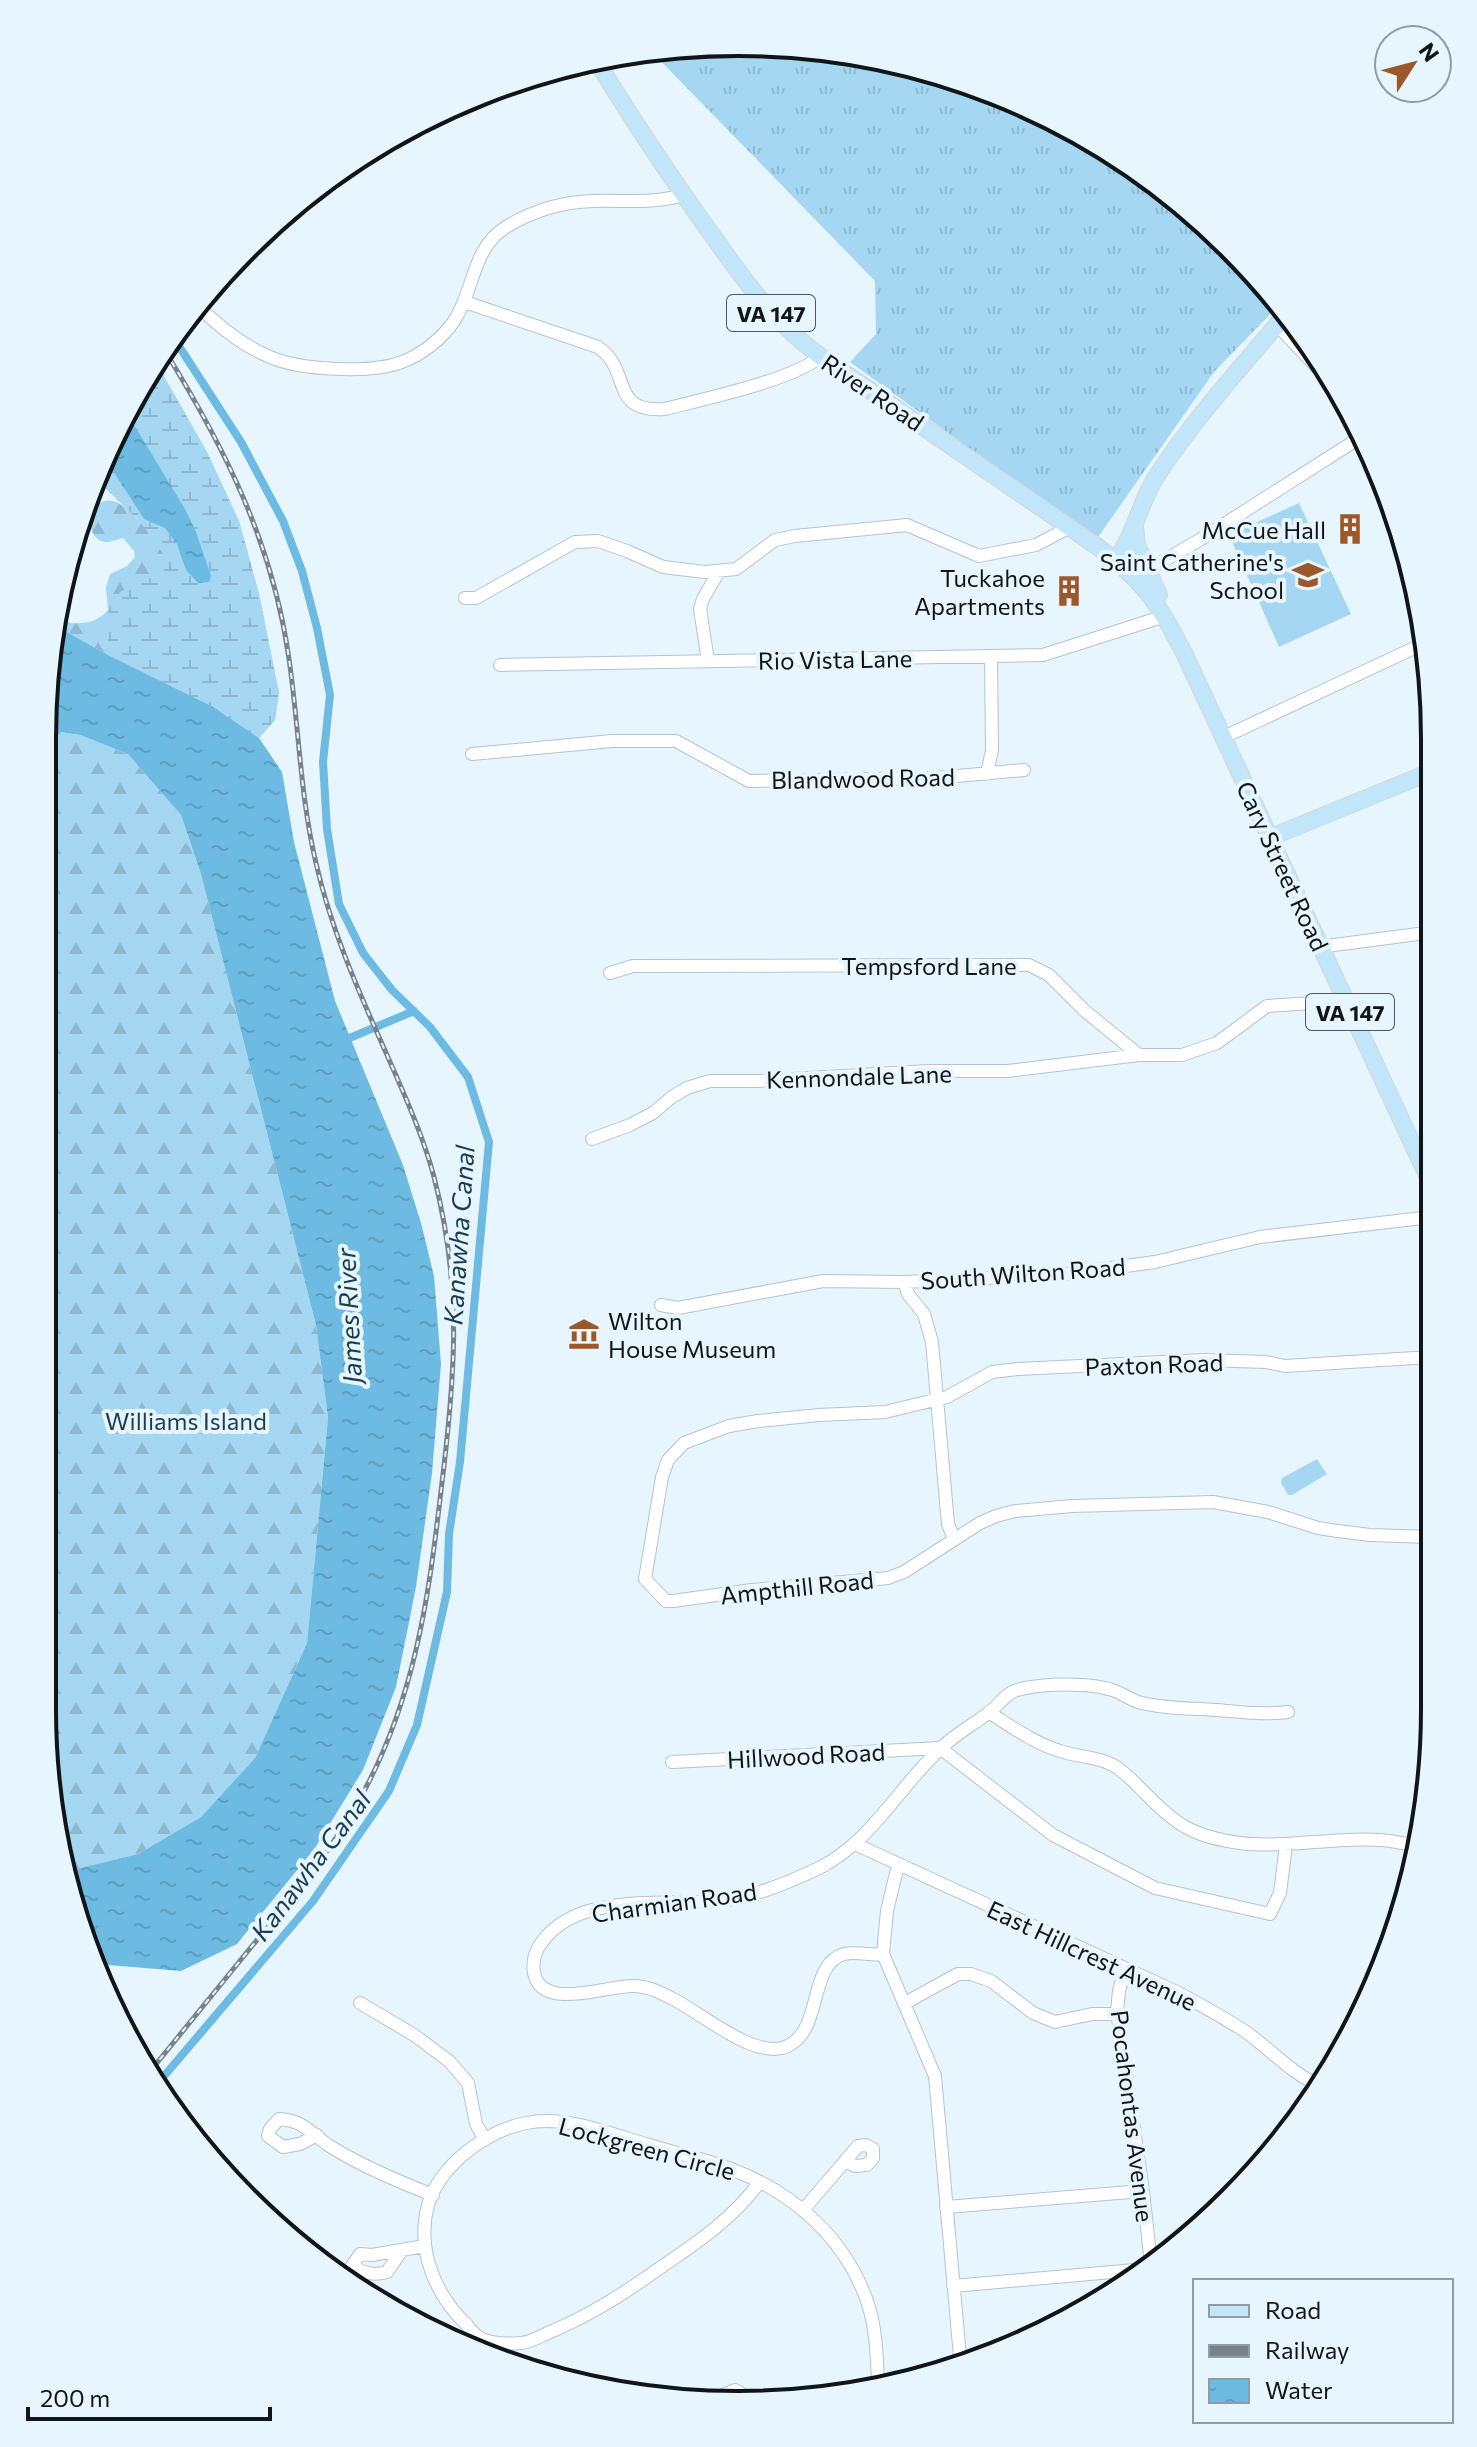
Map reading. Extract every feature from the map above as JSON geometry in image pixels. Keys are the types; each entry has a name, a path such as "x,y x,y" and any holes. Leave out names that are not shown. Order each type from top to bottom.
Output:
{"main road":[{"name":"River Road","path":"602,70 683,195 766,308 795,338 1115,560"},
{"path":"1115,560 1130,538 1150,486 1169,458 1279,322"},
{"path":"1135,526 1137,545 1165,616"},
{"name":"Cary Street Road","path":"1115,560 1145,587 1165,616 1421,1163"},
{"path":"1271,837 1421,776"}],"street":[{"path":"205,313 225,331 255,350 291,364 326,368 379,367 403,362 423,351 456,319 483,251 494,237 518,220 549,208 584,201 667,200 683,195"},
{"path":"465,302 598,347 612,360 629,401 641,409 665,409 790,374 820,356"},
{"path":"1148,570 1353,442"},
{"path":"465,598 476,598 575,542 598,541 663,567 705,572 736,569 775,540 795,536 907,525 979,556 1036,545 1070,527"},
{"path":"708,661 700,609 719,571"},
{"name":"Rio Vista Lane","path":"500,665 1043,655 1165,616"},
{"path":"1224,737 1415,648"},
{"path":"987,774 992,750 991,656"},
{"name":"Blandwood Road","path":"472,754 612,741 676,741 749,781 935,778 1024,770"},
{"path":"1319,947 1421,934"},
{"name":"Tempsford Lane","path":"610,973 633,966 1029,965 1049,975 1085,1011 1139,1055"},
{"path":"1139,1055 1182,1055 1217,1043 1267,1006 1345,1001"},
{"name":"Kennondale Lane","path":"592,1139 630,1125 653,1113 687,1088 710,1081 929,1071 1008,1071 1139,1055"},
{"name":"South Wilton Road","path":"661,1305 678,1308 823,1281 904,1282 1059,1275 1113,1269 1260,1237 1421,1218"},
{"path":"904,1282 908,1294 924,1314 932,1342 948,1524 954,1539"},
{"name":"Paxton Road","path":"885,1412 947,1397 992,1372 1018,1369 1205,1360 1266,1362 1285,1366 1421,1358"},
{"name":"Ampthill Road","path":"885,1412 758,1421 729,1426 684,1443 664,1467 645,1579 666,1601 752,1590 870,1581 904,1572 980,1523 1015,1511 1151,1502 1213,1502 1268,1512 1318,1528 1370,1535 1421,1537"},
{"name":"Charmian Road","path":"883,1954 844,1954 832,1962 823,1976 809,2020 800,2036 788,2046 767,2050 733,2035 670,1997 644,1987 558,1994 540,1986 534,1958 551,1929 577,1916 632,1904 707,1902 751,1895 825,1865 855,1844 940,1748 990,1713 1016,1690 1050,1685 1097,1686 1138,1702 1177,1708 1270,1714 1288,1712"},
{"path":"990,1713 1029,1738 1057,1750 1111,1764 1169,1818 1210,1837 1240,1843 1286,1845 1377,1840 1407,1845"},
{"path":"940,1748 1053,1835 1155,1888 1270,1914 1280,1893 1286,1845"},
{"name":"Hillwood Road","path":"672,1762 940,1748"},
{"name":"East Hillcrest Avenue","path":"855,1844 1218,2014 1310,2081"},
{"path":"898,1865 887,1911 883,1954 935,2076 960,2354"},
{"name":"Pocahontas Avenue","path":"1125,1969 1117,2014 1150,2253"},
{"path":"905,2003 958,1974 971,1974 991,1981 1033,2013 1055,2022 1092,2014 1117,2014"},
{"path":"360,2003 414,2035 449,2061 468,2083 473,2116 485,2140"},
{"name":"Lockgreen Circle","path":"759,2183 724,2222 609,2304 524,2342 497,2343 479,2338 456,2315 440,2292 427,2259 424,2228 428,2203 443,2176 465,2153 498,2131 527,2123 550,2121 581,2125 737,2171 759,2183 804,2209 838,2248 861,2287 869,2307 877,2377"},
{"path":"317,2135 379,2173 433,2195"},
{"path":"804,2209 845,2161"},
{"path":"946,2207 1143,2191"},
{"path":"402,2250 425,2246"},
{"path":"953,2286 1125,2271"}],"green space":[{"path":"738,56 828,62 915,79 1000,108 1080,147 1154,197 1221,256 1272,313 1214,372 1096,540 850,362 876,334 875,281 660,61"},
{"path":"162,373 207,452 239,521 259,594 279,693 275,720 259,738 212,707 65,631 67,619 70,623 91,621 108,610 106,587 110,574 127,566 135,557 123,538 104,542 92,532 90,525 97,505 107,501 116,502 141,523 155,384"},
{"path":"162,373 207,452 239,521 259,594 279,693 275,720 259,738 212,707 110,656 107,623 111,604 128,587 156,576 166,565 166,558 141,523 104,487 126,437"},
{"path":"1299,503 1351,614 1279,647 1229,535"},
{"name":"Williams Island","path":"56,731 80,735 128,754 181,815 201,874 316,1325 328,1418 307,1643 255,1758 201,1817 138,1854 76,1870 57,1753"},
{"path":"1317,1459 1327,1474 1288,1495 1281,1483 1282,1478"}],"water":[{"path":"133,423 185,509 211,576 209,582 198,583 186,570 177,544 165,528 144,519 111,471"},
{"name":"James River","path":"65,631 213,707 259,738 282,772 294,842 335,1001 403,1165 434,1276 441,1364 432,1473 416,1587 396,1687 363,1770 315,1848 237,1944 181,1971 106,1965 75,1869 138,1854 201,1817 255,1758 307,1643 328,1418 316,1325 201,874 181,815 128,754 80,735 56,731"}],"waterway":[{"name":"Kanawha Canal","path":"164,2076 313,1901 389,1791 417,1725 447,1592 449,1534 460,1462 489,1142 468,1077 430,1027 392,990 363,953 339,904 327,829 323,762 330,695 302,571 283,521 241,442 180,347"},
{"path":"340,1042 414,1011"}],"railway":[{"path":"156,2064 321,1859 357,1804 392,1729 416,1652 424,1613 450,1410 454,1334 449,1257 430,1161 347,960 329,912 316,863 303,787 289,659 271,576 244,498 170,360"}],"place":[{"name":"McCue Hall","path":"1350,529"},
{"name":"Saint Catherine's School","path":"1308,575"},
{"name":"Tuckahoe Apartments","path":"1069,591"},
{"name":"Wilton House Museum","path":"584,1334"}]}
